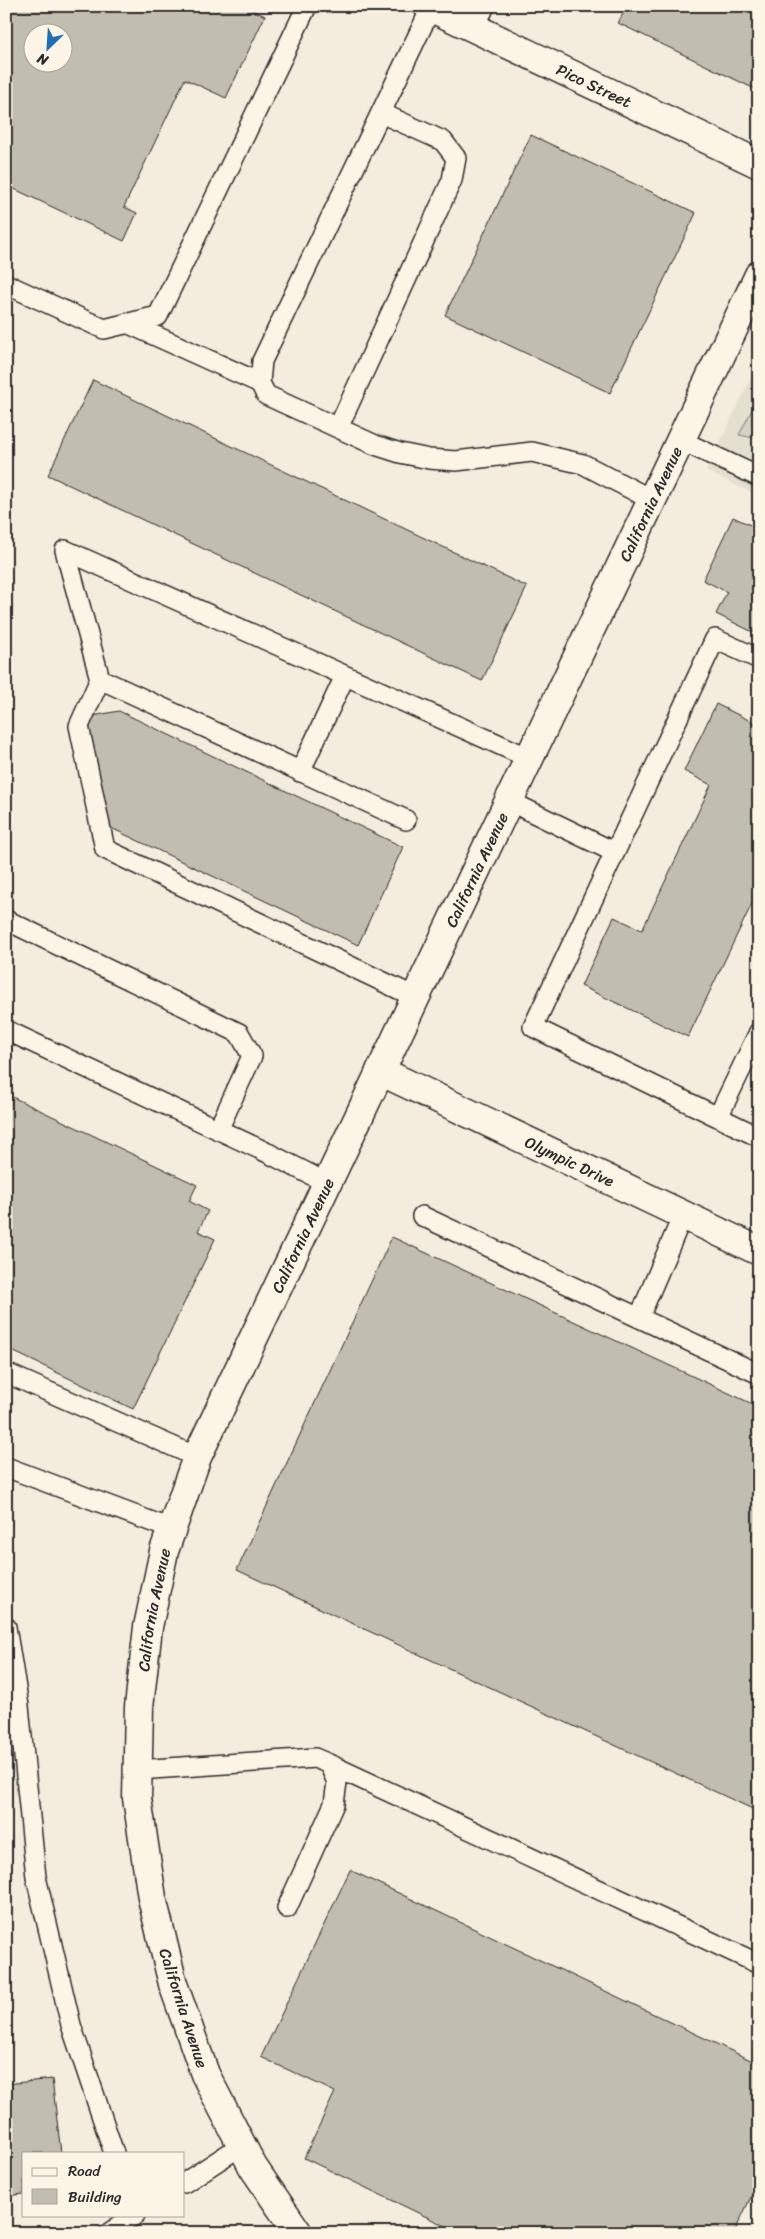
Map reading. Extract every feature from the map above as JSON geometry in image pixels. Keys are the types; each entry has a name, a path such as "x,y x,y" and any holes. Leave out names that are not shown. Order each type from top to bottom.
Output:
{"main road":[{"name":"Pico Street","path":"430,7 480,17 759,164"},
{"name":"California Avenue","path":"298,2233 253,2167 205,2074 173,1984 152,1898 137,1798 139,1707 148,1627 164,1551 197,1457 759,275"},
{"name":"Olympic Drive","path":"380,1071 684,1215 757,1246"}],"lane":[{"path":"8,285 104,329 158,316 307,6"},
{"path":"430,7 262,362 260,383 266,395 375,445 429,459 456,461 532,452 583,464 652,500"},
{"path":"338,428 452,180 456,158 443,141 380,113"},
{"path":"126,323 260,383"},
{"path":"680,440 759,477"},
{"path":"415,998 105,849 79,726 100,679 65,550 529,758"},
{"path":"759,659 715,639 533,1027 759,1137"},
{"path":"300,772 345,676"},
{"path":"100,679 406,820"},
{"path":"509,801 614,852"},
{"path":"6,920 239,1033 252,1056 218,1130"},
{"path":"6,1030 327,1183"},
{"path":"718,1116 759,1032"},
{"path":"638,1318 684,1215"},
{"path":"422,1216 759,1374"},
{"path":"6,1373 197,1457"},
{"path":"6,1467 171,1530"},
{"path":"6,1627 19,1706 36,1877 71,2025 114,2152"},
{"path":"138,1770 315,1758 759,1964"},
{"path":"288,1908 334,1804 337,1782 329,1764"},
{"path":"185,2182 242,2145"},
{"path":"109,2233 134,2216"}],"shaded area":[{"path":"759,362 759,496 706,471"},
{"path":"759,396 759,439 739,435"}],"building":[{"path":"6,6 245,6 265,16 226,98 185,79 124,207 137,213 124,241 6,185"},
{"path":"627,6 759,6 759,91 618,23"},
{"path":"531,135 696,213 610,393 445,315"},
{"path":"93,380 527,587 482,681 48,475"},
{"path":"733,517 759,529 759,635 716,614 727,592 703,580"},
{"path":"716,704 759,725 759,889 688,1037 581,986 614,917 642,930 711,785 684,771"},
{"path":"119,711 403,847 358,945 109,827 87,717"},
{"path":"6,1094 197,1185 189,1201 208,1211 198,1231 215,1239 133,1409 6,1348"},
{"path":"392,1237 759,1407 759,1812 237,1570"},
{"path":"350,1870 759,2064 759,2180 734,2233 460,2233 304,2158 335,2092 261,2057"},
{"path":"52,2079 61,2152 22,2152 22,2194 6,2196 6,2084"}]}
